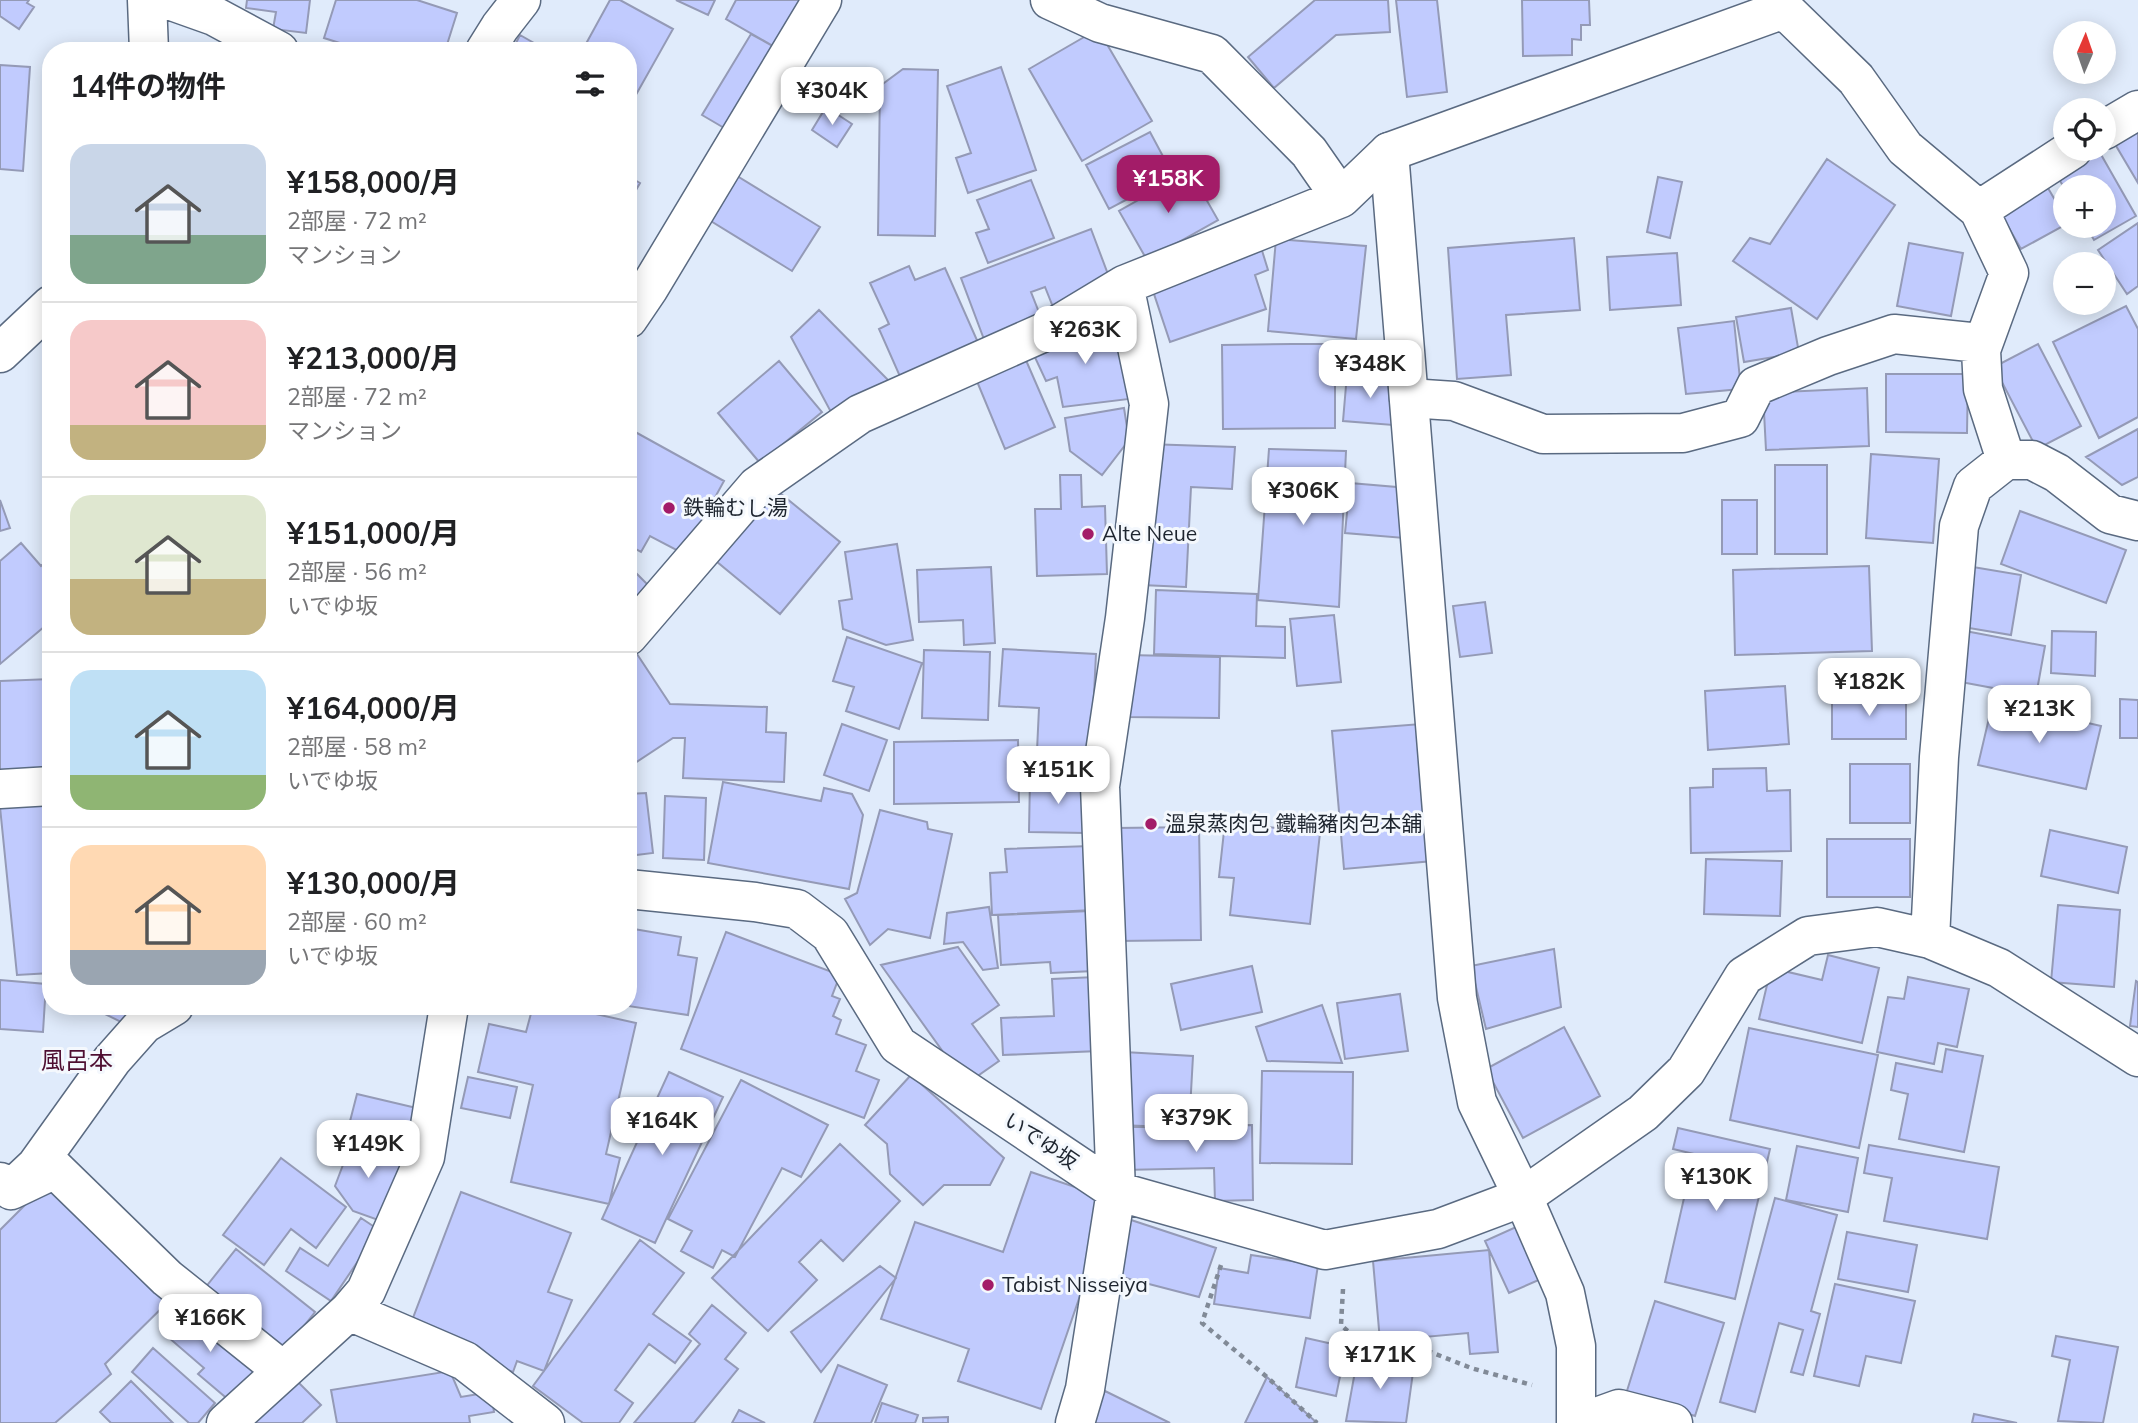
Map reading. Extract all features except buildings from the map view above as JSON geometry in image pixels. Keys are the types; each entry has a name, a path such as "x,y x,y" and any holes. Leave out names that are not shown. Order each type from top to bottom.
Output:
{"street":[{"path":"147,0 149,42"},
{"path":"169,0 214,16 262,42"},
{"path":"491,42 521,0"},
{"path":"637,305 822,0"},
{"path":"1051,0 1100,23 1212,54 1309,152 1341,198"},
{"path":"637,626 757,486 860,414 1051,329 1124,285 1341,198 1389,152 1785,5 1856,79 1905,148 1979,210 2009,273 1981,350 1983,390 2006,460"},
{"path":"2116,123 2138,110"},
{"path":"1389,152 1457,998 1477,1102 1565,1293 1576,1346 1577,1415 1619,1409 1674,1423"},
{"path":"1979,210 2055,161"},
{"path":"1075,1423 1086,1389 1115,1191 1100,786 1125,618 1149,404 1124,285"},
{"path":"0,353 42,313"},
{"path":"1409,398 1454,401 1543,434 1683,433 1740,418 1756,386 1828,356 1894,334 1970,342 1981,350"},
{"path":"1930,939 1939,757 1959,526 1973,485 2006,460 2032,460 2057,473 2109,514 2138,521"},
{"path":"0,789 42,787"},
{"name":"いでゆ坂","path":"637,889 797,909 830,934 898,1045 1115,1191 1325,1250 1438,1229 1523,1197 1643,1114 1685,1071 1744,976 1808,936 1877,927 1930,939 1999,968 2138,1057"},
{"path":"4,1191 36,1166 112,1060 144,1024 159,1015"},
{"path":"226,1423 349,1311 366,1291 425,1157 448,1015"},
{"path":"4,1191 55,1169 167,1278 282,1370"},
{"path":"349,1311 466,1361 545,1423"}],"path":[{"path":"1234,1224 1202,1323 1317,1423"},
{"path":"1345,1246 1341,1325 1362,1344 1428,1352 1471,1367 1577,1415"}],"place":[{"name":"鉄輪むし湯","path":"669,508"},
{"name":"Alte Neue","path":"1088,534"},
{"name":"溫泉蒸肉包 鐵輪豬肉包本舖","path":"1151,824"},
{"name":"Tabist Nisseiya","path":"988,1285"}],"district":[{"name":"風呂本","path":"77,1061"}]}
